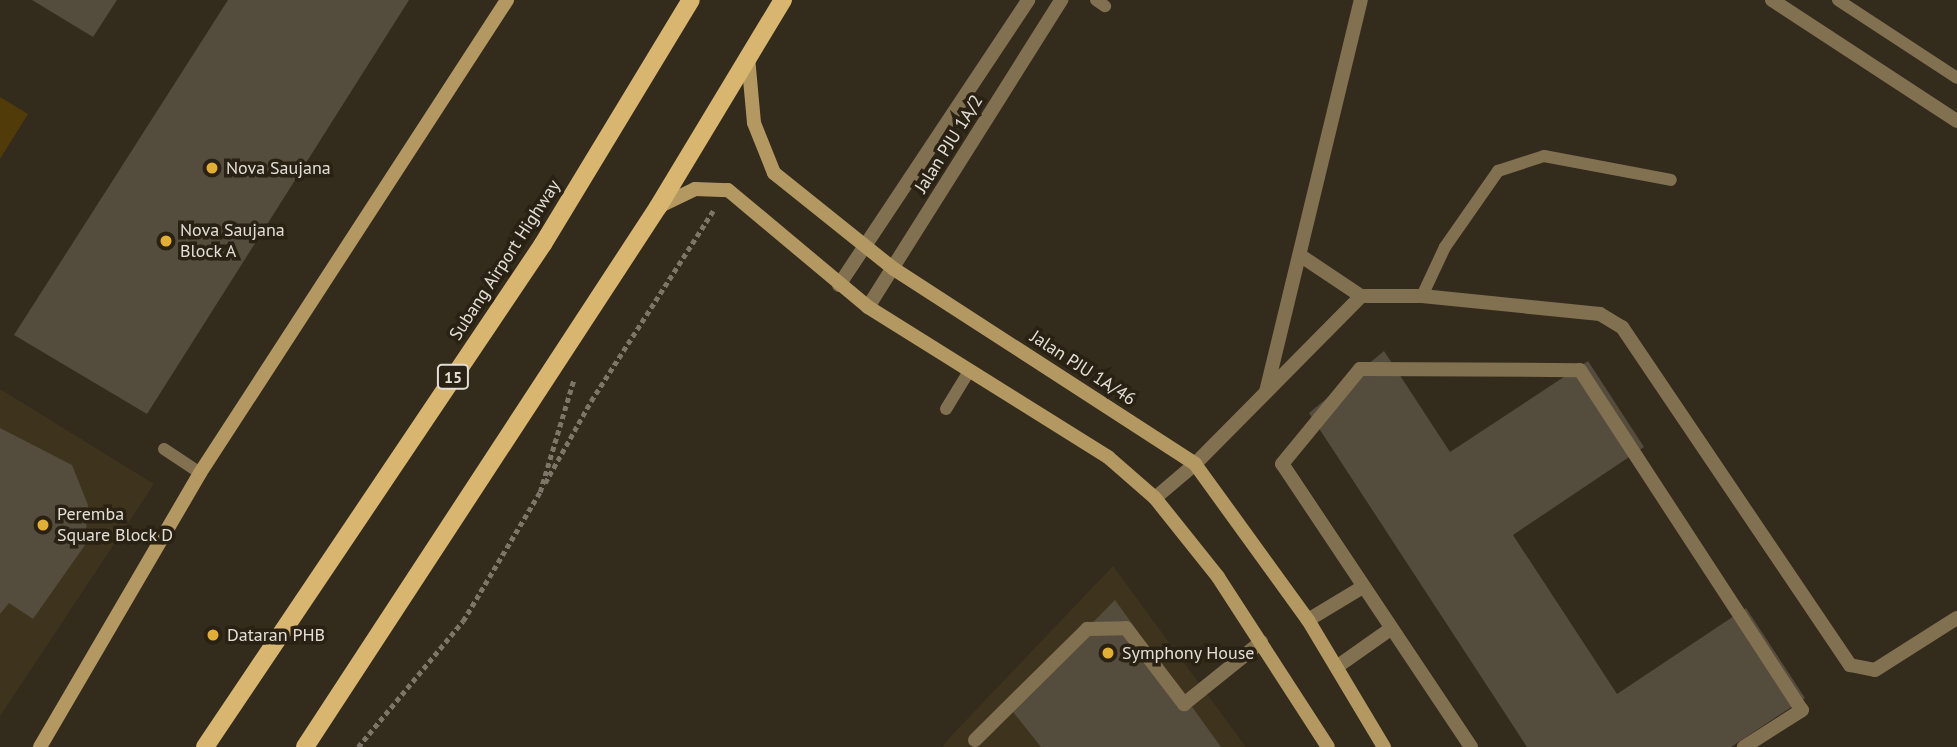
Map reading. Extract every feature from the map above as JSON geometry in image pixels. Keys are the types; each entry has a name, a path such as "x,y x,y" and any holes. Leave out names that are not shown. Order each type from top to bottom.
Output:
{"main road":[{"name":"Subang Airport Highway","path":"205,747 543,244 691,0"},
{"path":"305,747 658,207 783,0"}],"street":[{"path":"40,747 57,713 200,473 507,0"},
{"name":"Jalan PJU 1A/2","path":"839,285 1028,0"},
{"name":"Jalan PJU 1A/2","path":"868,307 894,270 1061,0"},
{"path":"1266,391 1362,0"},
{"path":"1772,0 1957,121"},
{"name":"Jalan PJU 1A/46","path":"748,57 754,123 774,173 894,270 1195,464 1308,620 1338,666 1384,747"},
{"path":"658,207 695,188 728,190 868,307 968,373 1108,457 1155,498 1218,577 1328,747"},
{"path":"1301,256 1361,296 1422,296 1583,310 1601,314 1622,327 1850,665 1875,670 1957,618"},
{"path":"1155,498 1195,464 1361,296"},
{"path":"1471,747 1361,588 1282,464 1360,369 1580,370 1802,710 1744,747"},
{"path":"1308,620 1361,588"},
{"path":"976,745 1087,629 1126,628 1184,704 1261,642"},
{"path":"1338,666 1389,629"},
{"path":"28,747 57,713"}],"lane":[{"path":"1838,0 1957,78"},
{"path":"1422,296 1445,247 1498,172 1544,156 1671,180"},
{"path":"946,409 968,373"},
{"path":"164,449 200,473"}],"path":[{"path":"358,747 463,621 591,401 728,190"},
{"path":"540,492 575,373"}],"shaded area":[{"path":"0,97 28,114 0,159"},
{"path":"0,389 154,484 0,716"},
{"name":"Symphony House","path":"1113,566 1246,747 942,747 952,735"}],"building":[{"path":"32,0 117,0 93,37"},
{"name":"Nova Saujana Block A","path":"228,0 409,0 147,414 14,335"},
{"path":"1384,351 1450,452 1588,361 1644,447 1513,535 1617,694 1746,608 1805,698 1731,747 1527,747 1309,413"},
{"name":"Peremba Square Block D","path":"0,428 72,465 88,505 85,545 33,619 9,603 0,614"},
{"name":"Symphony House","path":"1115,600 1221,747 1041,747 1009,707"}],"place":[{"name":"Nova Saujana","path":"212,168"},
{"name":"Nova Saujana Block A","path":"166,241"},
{"name":"Peremba Square Block D","path":"43,525"},
{"name":"Dataran PHB","path":"213,635"},
{"name":"Symphony House","path":"1108,653"}]}
